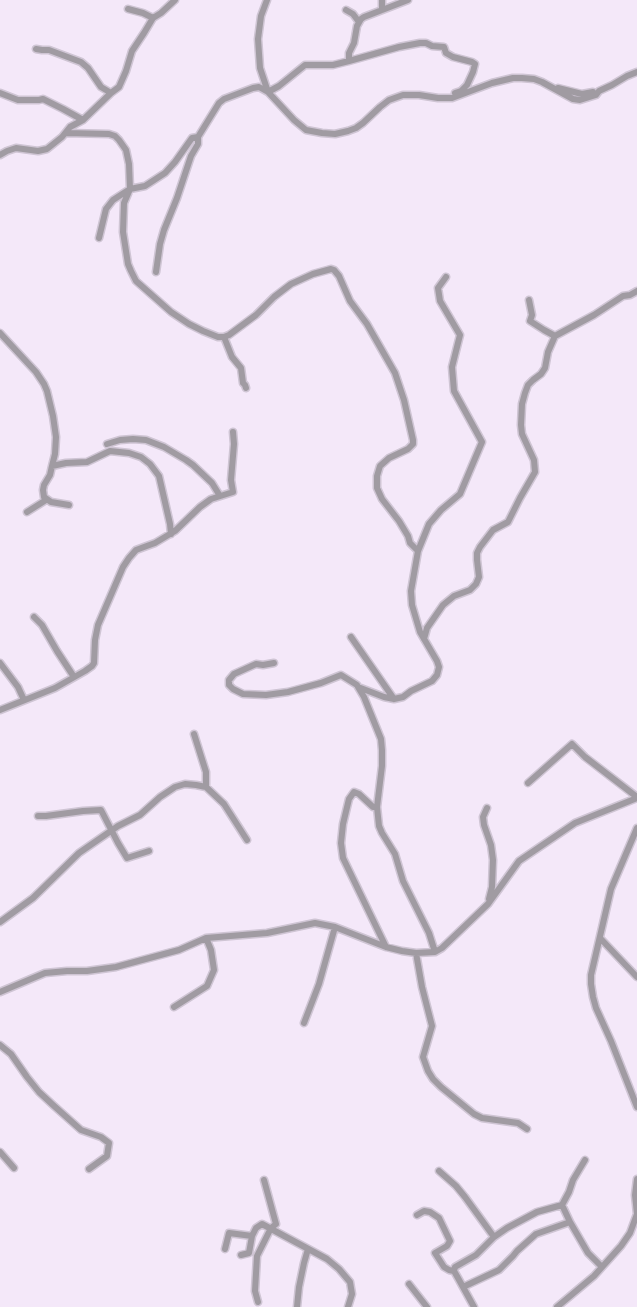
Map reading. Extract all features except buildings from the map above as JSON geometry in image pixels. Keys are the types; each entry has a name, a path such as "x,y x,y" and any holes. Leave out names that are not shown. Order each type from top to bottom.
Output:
{"street":[{"path":"0,155 16,148 38,151 47,149 66,133 70,127 83,120 119,87 132,51 153,18 175,0"},
{"path":"267,0 260,16 258,39 260,68 268,92"},
{"path":"382,0 382,10"},
{"path":"349,61 349,53 354,43 359,22 364,17 408,0"},
{"path":"128,9 153,18"},
{"path":"346,10 353,14 359,22"},
{"path":"268,92 279,86 305,65 333,65 399,47 426,43 432,46 444,47 446,53 453,57 474,64 473,72 467,85 447,99"},
{"path":"36,48 49,50 81,62 88,68 101,87 111,93"},
{"path":"156,272 164,230 191,156 198,144 198,137 217,107 224,100 259,87 268,92 306,130 335,134 356,128 380,107 396,97 419,95 447,99 458,97 492,83 513,78 534,79 580,100 596,95 599,91 637,72"},
{"path":"0,93 18,100 43,99 83,120"},
{"path":"66,133 109,134 119,140 126,150 129,164 130,189 124,203 123,232 128,264 136,281 171,312 189,324 212,335 224,337 256,316 274,297 291,284 328,269 334,270 337,273 350,301 367,324 395,373 404,400 413,436 413,444 408,449 383,463 378,470 377,488 382,499 399,520 410,543 418,551"},
{"path":"99,238 106,208 113,200 130,189 145,186 165,173 192,138 198,137"},
{"path":"358,688 384,698 394,699 432,681 437,675 439,667 417,624 411,598 418,551 429,524 441,510 460,494 482,442 454,391 452,367 460,335 440,301 438,288 446,277"},
{"path":"424,639 427,628 443,605 454,596 470,590 476,584 479,577 477,553 480,547 493,530 508,522 535,472 534,460 522,434 522,404 528,385 545,368 548,352 555,336 624,296 637,292"},
{"path":"529,300 532,315 530,321 555,336"},
{"path":"0,332 36,372 47,391 56,437 55,454 50,475 44,485 43,495 50,502 69,506"},
{"path":"224,337 232,357 241,368 242,383 246,388"},
{"path":"0,710 55,688 89,669 94,663 98,625 123,567 129,558 136,550 172,534 207,502 233,492 231,480 233,432"},
{"path":"108,444 132,439 146,440 164,447 193,465 212,484 220,496"},
{"path":"52,466 87,462 110,452 122,452 141,457 150,464 159,476 172,534"},
{"path":"27,512 46,500"},
{"path":"34,617 42,625 56,651 74,677"},
{"path":"351,637 394,699"},
{"path":"0,663 18,687 24,700"},
{"path":"274,663 256,664 234,674 229,680 229,685 232,689 243,694 266,695 321,683 341,675 357,685 364,697 381,739 382,766 377,807 380,826 382,833 395,854 403,882 429,933 435,952"},
{"path":"194,734 206,772 206,787"},
{"path":"0,992 46,973 87,971 116,967 179,950 206,938 266,933 315,924 335,927 386,947 416,953 435,952 442,948 488,904 519,861 575,823 637,798 585,757 572,744 528,783"},
{"path":"0,922 34,898 79,853 118,826 140,815 160,797 175,787 185,784 196,784 206,787 224,804 247,840"},
{"path":"377,807 373,807 359,794 354,792 349,798 341,843 343,858 386,947"},
{"path":"487,808 483,817 493,860 492,887 488,904"},
{"path":"38,816 101,810 127,858 149,851"},
{"path":"637,828 611,889 591,975 593,997 601,1020 611,1040 637,1107"},
{"path":"304,1023 319,984 335,927"},
{"path":"174,1007 207,986 214,970 212,950 206,938"},
{"path":"600,938 637,977"},
{"path":"416,953 432,1026 423,1057 433,1079 474,1114 482,1118 518,1123 527,1129"},
{"path":"0,1045 10,1054 39,1092 81,1130 109,1142 107,1156 89,1169"},
{"path":"0,1152 14,1168"},
{"path":"454,1271 455,1267 476,1255 494,1237 507,1228 537,1212 562,1205 585,1160"},
{"path":"439,1171 456,1186 494,1237"},
{"path":"557,1307 594,1276 630,1233 637,1214 635,1195 637,1179"},
{"path":"258,1302 255,1291 257,1256 271,1228 276,1224 264,1180"},
{"path":"562,1205 588,1253 602,1267"},
{"path":"417,1215 424,1211 432,1213 439,1218 450,1240 447,1246 435,1253 444,1267 454,1271 474,1307"},
{"path":"463,1287 499,1270 536,1234 570,1222"},
{"path":"241,1255 249,1253 252,1236 256,1228 262,1224 271,1228 327,1259 339,1269 350,1282 352,1294 348,1307"},
{"path":"225,1249 229,1233 252,1236"},
{"path":"298,1307 299,1287 308,1249"},
{"path":"409,1284 427,1307"}]}
